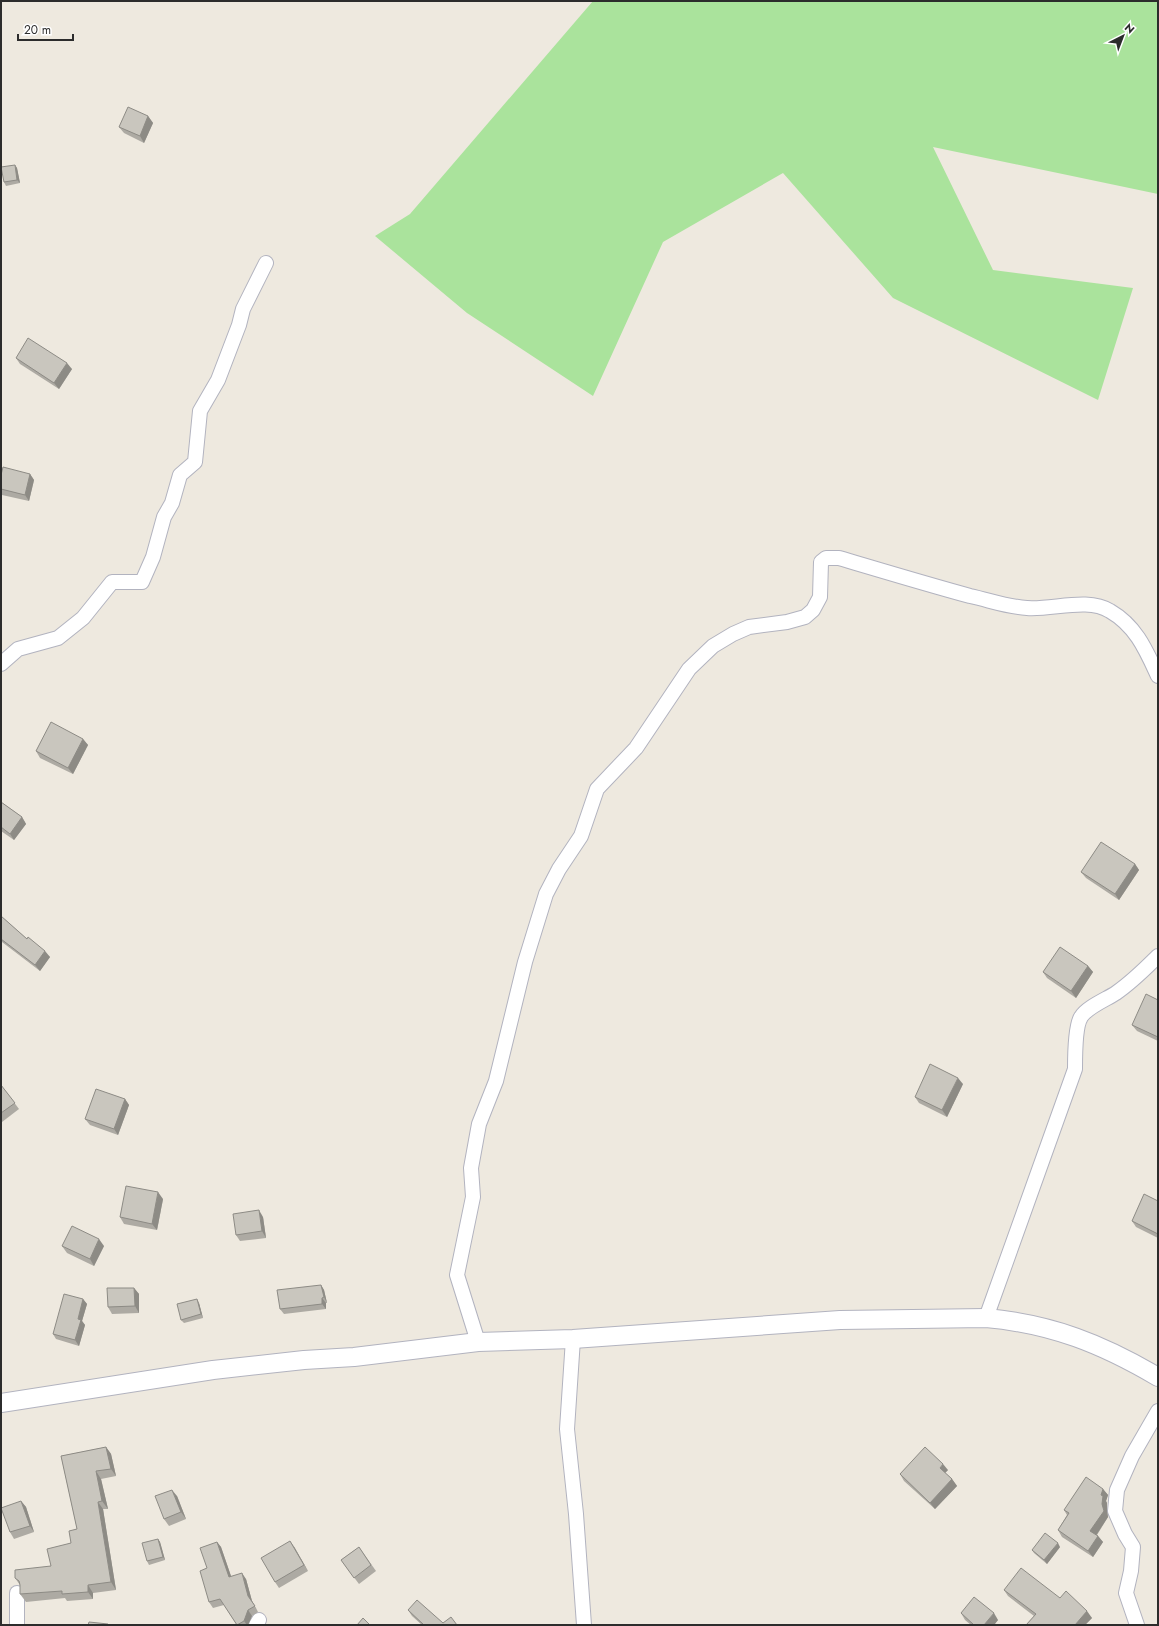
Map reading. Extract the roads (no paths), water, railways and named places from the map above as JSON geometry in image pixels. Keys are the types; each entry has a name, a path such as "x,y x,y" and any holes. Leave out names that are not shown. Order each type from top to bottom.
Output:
{"street":[{"path":"1,664 18,649 58,638 82,618 112,582 142,582 153,557 164,517 172,503 180,475 195,462 200,411 218,380 239,325 243,309 266,263"},
{"path":"478,1342 457,1275 473,1197 472,1168 479,1124 496,1081 534,929 546,894 581,836 597,789 636,748 690,669 713,646 733,634 749,627 787,622 805,617 813,610 820,597 821,562 826,558 839,558 932,586 1002,604 1027,608 1097,604 1110,611 1132,629 1140,638 1158,676"},
{"path":"986,1318 1075,1069 1077,1032 1080,1017 1143,972 1158,956"},
{"path":"1,1403 212,1370 478,1342 573,1340 840,1320 986,1318 1009,1320 1045,1327 1077,1337 1113,1352 1158,1377"},
{"path":"573,1340 567,1429 576,1514 584,1625"},
{"path":"1137,1625 1126,1593 1131,1571 1133,1547 1125,1534 1115,1511 1117,1490 1132,1456 1158,1411"},
{"path":"17,1593 17,1625"}]}
